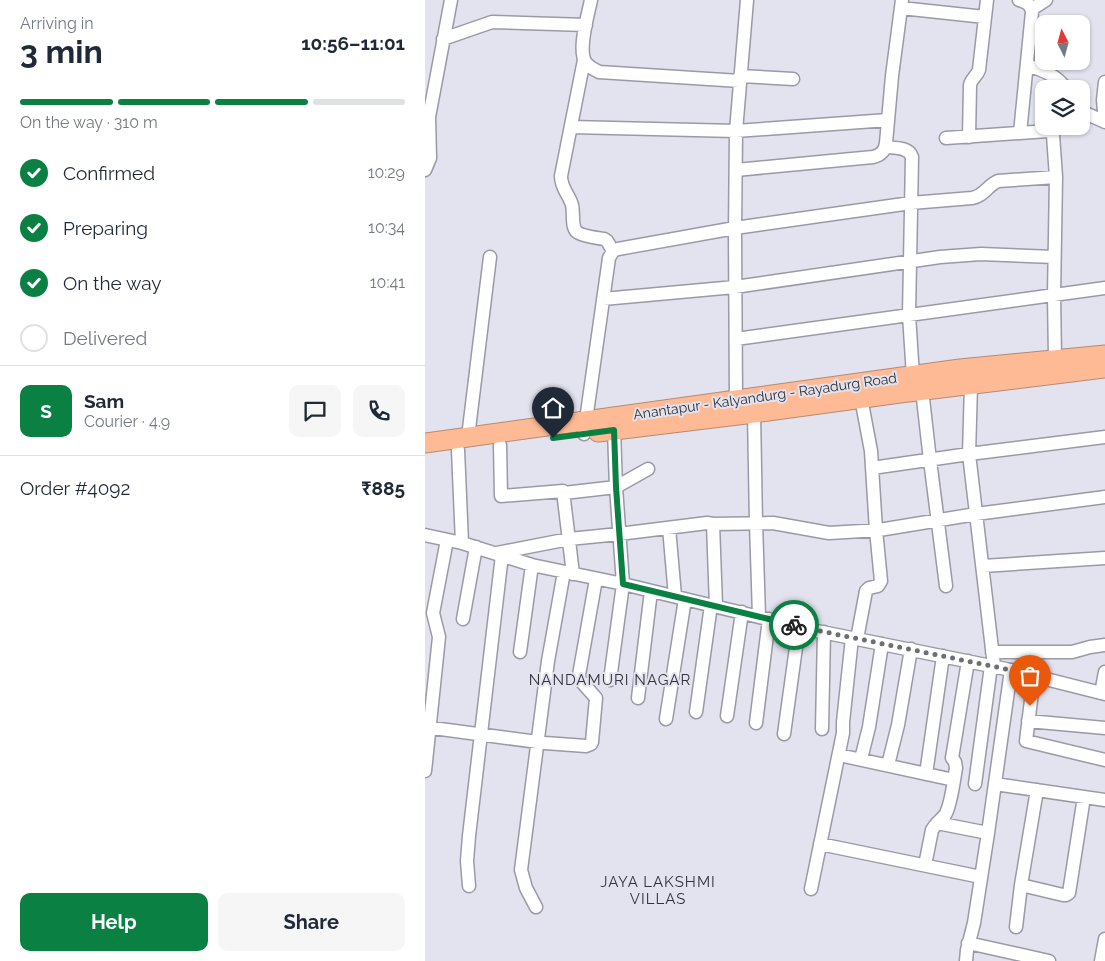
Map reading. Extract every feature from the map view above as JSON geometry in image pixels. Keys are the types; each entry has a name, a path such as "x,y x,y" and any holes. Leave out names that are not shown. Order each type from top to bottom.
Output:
{"highway":[{"name":"Anantapur - Kalyandurg - Rayadurg Road","path":"425,454 463,444 585,428 614,430 861,398 918,383 960,369 1105,355"},
{"name":"Anantapur - Kalyandurg - Rayadurg Road","path":"425,444 500,445 736,400 918,383 971,385 1105,368"}],"street":[{"path":"425,170 430,158 429,117 451,0"},
{"path":"591,0 581,47 584,60 561,181 572,206 576,231 604,239 613,251"},
{"path":"736,400 736,131 747,0"},
{"path":"969,137 970,85 979,70 987,0"},
{"path":"1019,0 1029,4 1032,8 1020,133"},
{"path":"1032,8 1046,0"},
{"path":"736,170 873,157 882,153 885,146 901,4 985,17"},
{"path":"443,39 492,22 586,25"},
{"path":"584,60 599,72 793,79"},
{"path":"1027,65 1048,73 1058,80"},
{"path":"1090,116 1105,122 1103,100 1105,82"},
{"path":"571,128 736,131 888,120"},
{"path":"946,138 1048,131 1052,133 1054,138 1056,177 1054,257 1055,359"},
{"path":"885,146 907,150 911,154 909,315 946,586"},
{"path":"585,428 609,258 613,251 735,228 911,203 977,197 998,180 1056,177"},
{"path":"603,299 735,287 940,257 981,254 1054,257"},
{"path":"462,543 463,444 490,257"},
{"path":"736,338 1105,288"},
{"path":"971,385 969,454 993,666 975,784"},
{"path":"811,889 843,733 855,638 866,591 869,588 879,586 881,580 871,451 861,398"},
{"path":"754,413 756,523 764,618 756,723"},
{"path":"610,680 623,584 614,430"},
{"path":"872,468 1105,437"},
{"path":"500,445 501,496 563,491 564,493 616,487 649,469"},
{"path":"536,907 525,888 521,870 548,661 568,573 569,539 564,493"},
{"path":"498,554 569,539 707,523 773,523 829,533 876,530 1105,497"},
{"path":"696,712 714,606 713,524"},
{"path":"667,719 680,598 669,528"},
{"path":"425,535 462,543 532,565 623,584 825,632 1011,670 1103,694 1105,672"},
{"path":"425,771 427,728 439,637 433,613 447,540"},
{"path":"463,619 476,547"},
{"path":"469,886 467,860 469,836 498,554"},
{"path":"983,566 1105,558"},
{"path":"520,652 532,565"},
{"path":"427,728 537,742 587,746 591,744 596,698 580,680 579,675 596,578"},
{"path":"638,698 651,591"},
{"path":"727,716 742,612"},
{"path":"784,734 799,626"},
{"path":"822,728 825,632"},
{"path":"861,760 869,727 882,644"},
{"path":"992,652 1072,652 1090,647 1105,646"},
{"path":"888,766 898,725 911,650"},
{"path":"926,774 943,656"},
{"path":"925,865 932,830 947,811 956,768 953,758 968,661"},
{"path":"966,961 988,833 1011,670"},
{"path":"1034,676 1026,741 1105,760"},
{"path":"1028,721 1105,728"},
{"path":"839,755 953,780"},
{"path":"995,784 1105,800"},
{"path":"1016,927 1037,790"},
{"path":"1021,885 1063,895 1069,893 1085,797"},
{"path":"937,823 988,833"},
{"path":"820,844 981,877"},
{"path":"1101,961 1105,939"},
{"path":"968,943 1042,960"}],"way so far":[{"path":"794,625 1034,676 1030,706"}],"district":[{"name":"NANDAMURI NAGAR","path":"610,680"},
{"name":"JAYA LAKSHMI VILLAS","path":"658,890"}],"route":[{"path":"553,438 614,430 623,584 794,625"}]}
